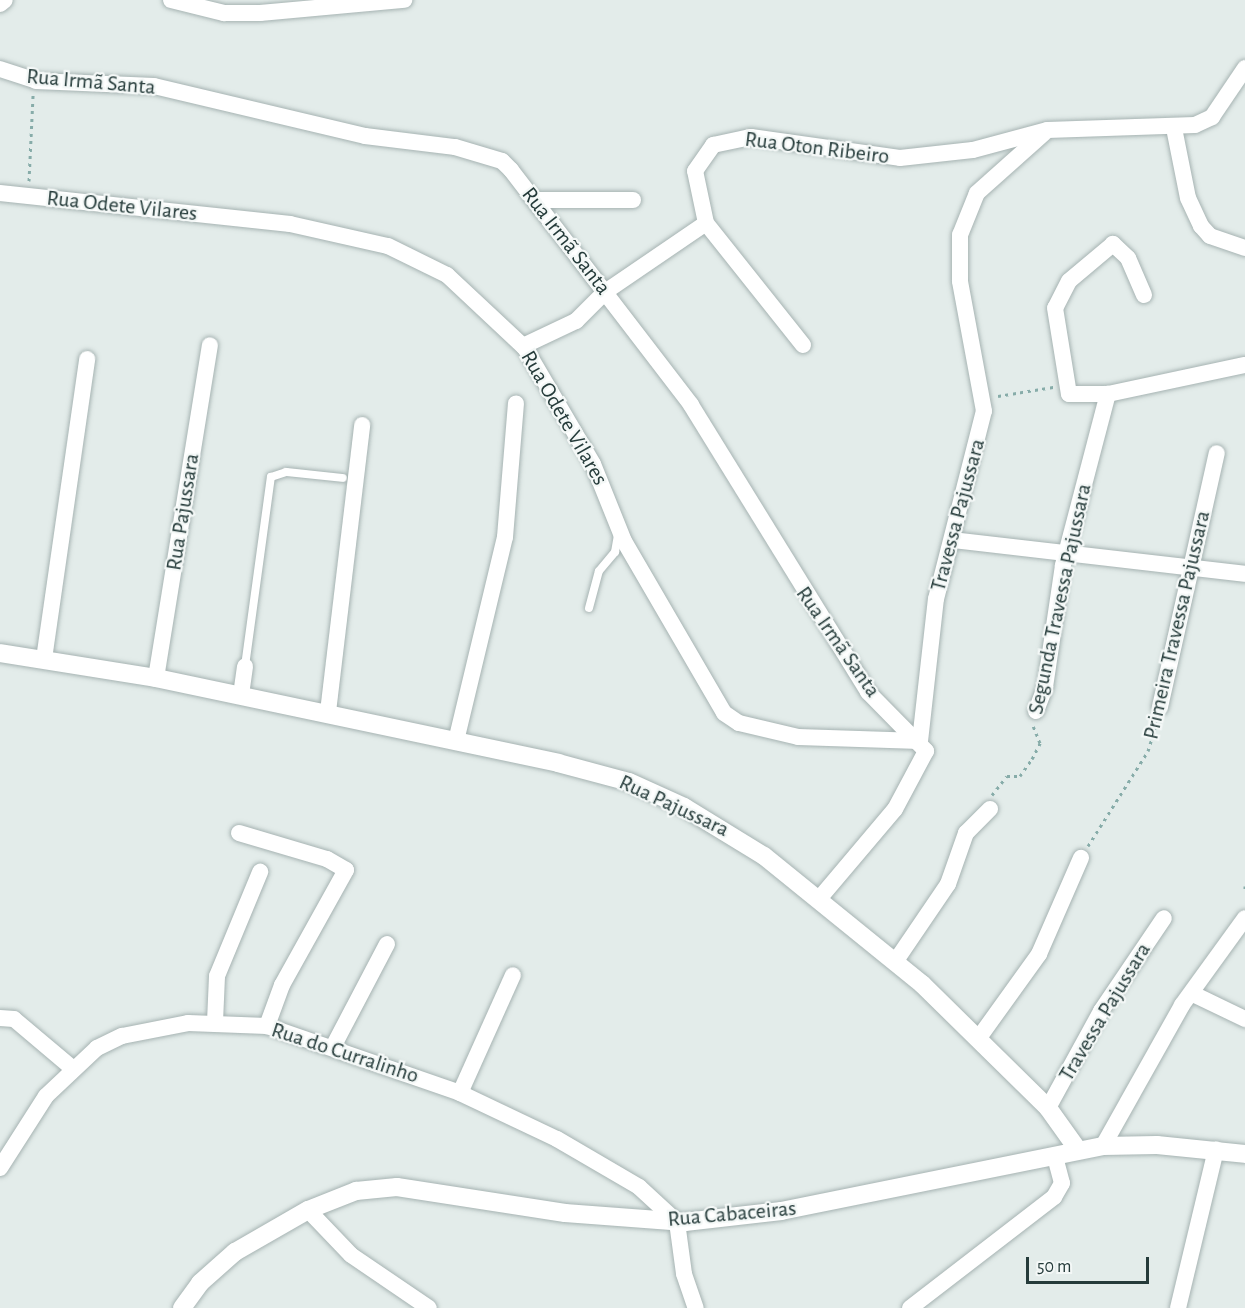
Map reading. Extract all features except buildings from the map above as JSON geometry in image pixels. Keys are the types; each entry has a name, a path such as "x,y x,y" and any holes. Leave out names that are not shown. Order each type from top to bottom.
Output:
{"main road":[{"name":"Rua Pajussara","path":"0,653 156,678 457,735 601,773 657,794 736,835 895,962 1048,1108 1078,1150"},
{"name":"Rua Cabaceiras","path":"182,1308 215,1267 308,1210 356,1191 398,1187 565,1213 677,1222 781,1211 1103,1146 1216,1150 1245,1154"}],"street":[{"path":"0,4 5,0"},
{"path":"171,0 224,13 286,5 404,0"},
{"name":"Rua Oton Ribeiro","path":"802,345 706,224 695,171 703,154 725,139 751,137 900,158 973,150 1047,130 1174,128 1212,117 1245,68"},
{"name":"Rua Irmã Santa","path":"0,69 36,81 154,86 365,136 455,147 502,161 535,200 605,292 722,452 796,583 868,692 920,741"},
{"path":"1174,128 1188,198 1201,226 1210,236 1245,248"},
{"name":"Travessa Pajussara","path":"819,900 895,808 922,764 926,751 920,741 935,604 953,540 984,398 960,281 960,235 977,194 1047,130"},
{"name":"Rua Odete Vilares","path":"0,193 290,224 388,246 447,275 524,346 593,464 619,528 724,713 739,723 798,737 920,741"},
{"path":"535,200 633,200"},
{"path":"524,346 576,321 605,292 706,224"},
{"path":"1144,295 1128,258 1113,244 1069,280 1055,308 1063,386 1069,394 1108,394 1245,365"},
{"name":"Rua Pajussara","path":"156,678 210,345"},
{"path":"44,659 87,359"},
{"name":"Segunda Travessa Pajussara","path":"1036,711 1069,552 1108,394"},
{"path":"457,735 505,537 516,403"},
{"path":"328,712 362,424"},
{"name":"Primeira Travessa Pajussara","path":"1160,707 1187,569 1217,453"},
{"path":"953,540 1245,574"},
{"path":"241,695 245,666"},
{"path":"895,962 948,884 966,833 990,809"},
{"path":"239,833 327,859 346,870 282,985 267,1026"},
{"path":"978,1039 1039,954 1081,858"},
{"path":"215,1022 217,976 260,872"},
{"name":"Travessa Pajussara","path":"1048,1108 1101,1011 1164,918"},
{"path":"1103,1146 1193,994 1245,918"},
{"path":"334,1046 387,944"},
{"path":"460,1093 513,975"},
{"path":"1193,994 1245,1019"},
{"path":"0,1018 14,1019 70,1067"},
{"name":"Rua do Curralinho","path":"0,1168 70,1067 122,1036 215,1022 267,1026 334,1046 460,1093 585,1154 639,1187 677,1222"},
{"path":"1178,1308 1216,1150"},
{"path":"910,1308 1054,1197 1062,1184 1055,1156"},
{"path":"308,1210 351,1255 429,1308"},
{"path":"677,1222 684,1274 696,1308"}],"lane":[{"path":"245,666 271,477 286,472 343,478"},
{"path":"589,608 599,571 615,552 619,528"}],"path":[{"path":"27,196 36,81"},
{"path":"984,398 1063,386"},
{"name":"Primeira Travessa Pajussara","path":"1081,858 1149,751 1160,707"},
{"name":"Segunda Travessa Pajussara","path":"990,809 992,790 1007,776 1020,777 1040,743 1033,725 1036,711"},
{"path":"1245,885 1245,892"}]}
